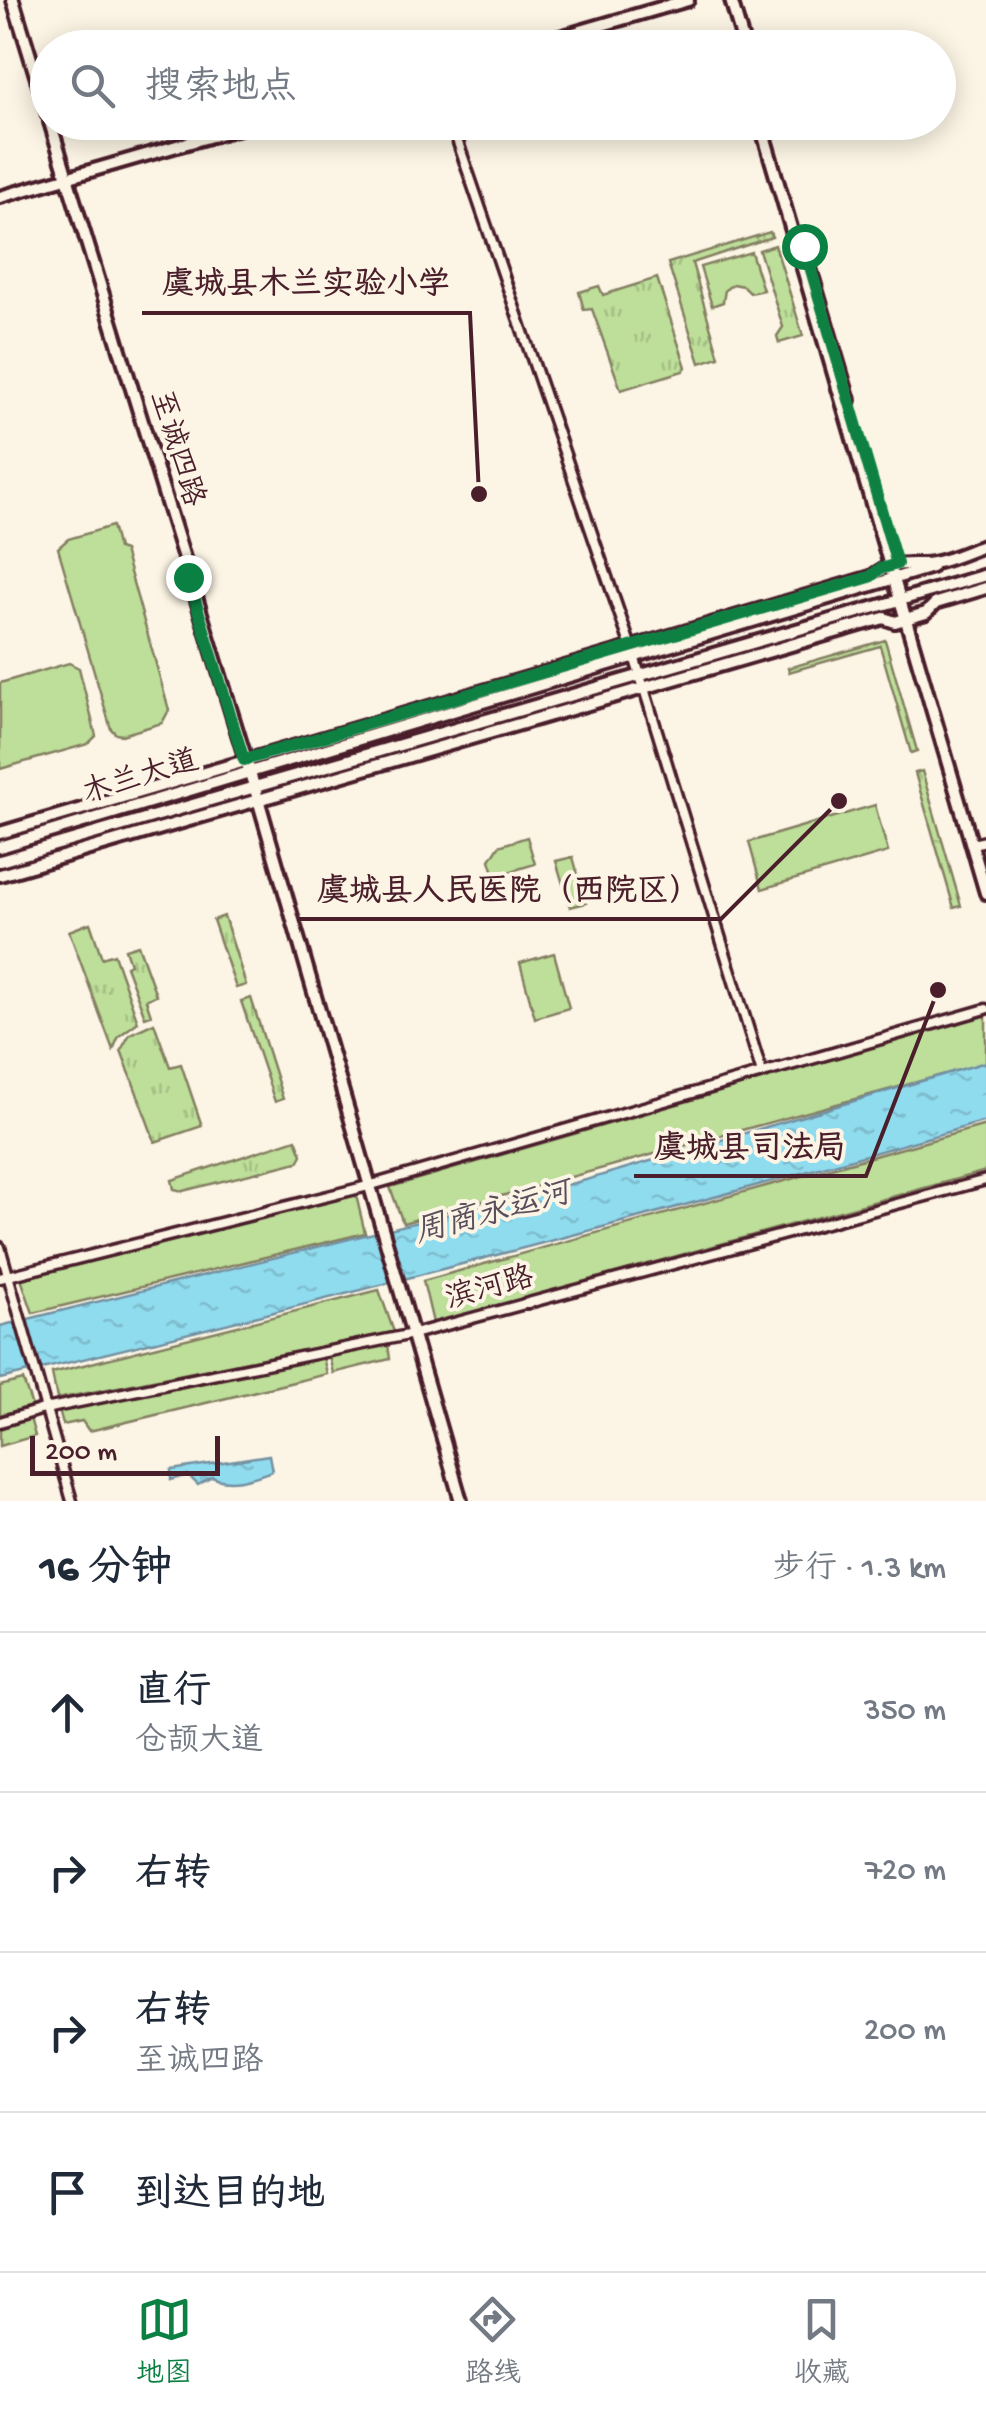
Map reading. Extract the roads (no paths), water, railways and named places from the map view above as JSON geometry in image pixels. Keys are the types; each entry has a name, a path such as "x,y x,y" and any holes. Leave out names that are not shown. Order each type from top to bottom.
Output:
{"main road":[{"path":"13,0 30,56"},
{"path":"584,30 688,0"},
{"path":"728,0 737,30"},
{"name":"至诚四路","path":"55,140 256,794 461,1501"},
{"path":"0,197 198,140"},
{"path":"769,140 986,875"},
{"name":"木兰大道","path":"0,847 246,766 896,571 986,549"},
{"name":"木兰大道","path":"0,861 256,794 986,575"},
{"path":"0,875 256,794 643,689 884,618 895,622 909,618 926,613 936,603 986,588"},
{"path":"0,833 246,766"},
{"path":"978,843 986,893"}],"street":[{"path":"457,140 632,652 762,1073"},
{"path":"4,1277 368,1186 986,1008"},
{"name":"滨河路","path":"0,1422 46,1409 412,1334 986,1180"},
{"path":"0,1248 4,1277 20,1317 72,1501"}],"water":[{"name":"周商永运河","path":"986,1062 986,1121 494,1256 0,1379 0,1326 586,1180"},
{"path":"269,1455 272,1471 249,1478 227,1481 212,1477 198,1485 188,1475 171,1480 171,1470"}],"place":[{"name":"虞城县木兰实验小学","path":"479,494"},
{"name":"虞城县人民医院（西院区）","path":"839,801"},
{"name":"虞城县司法局","path":"938,990"}]}
